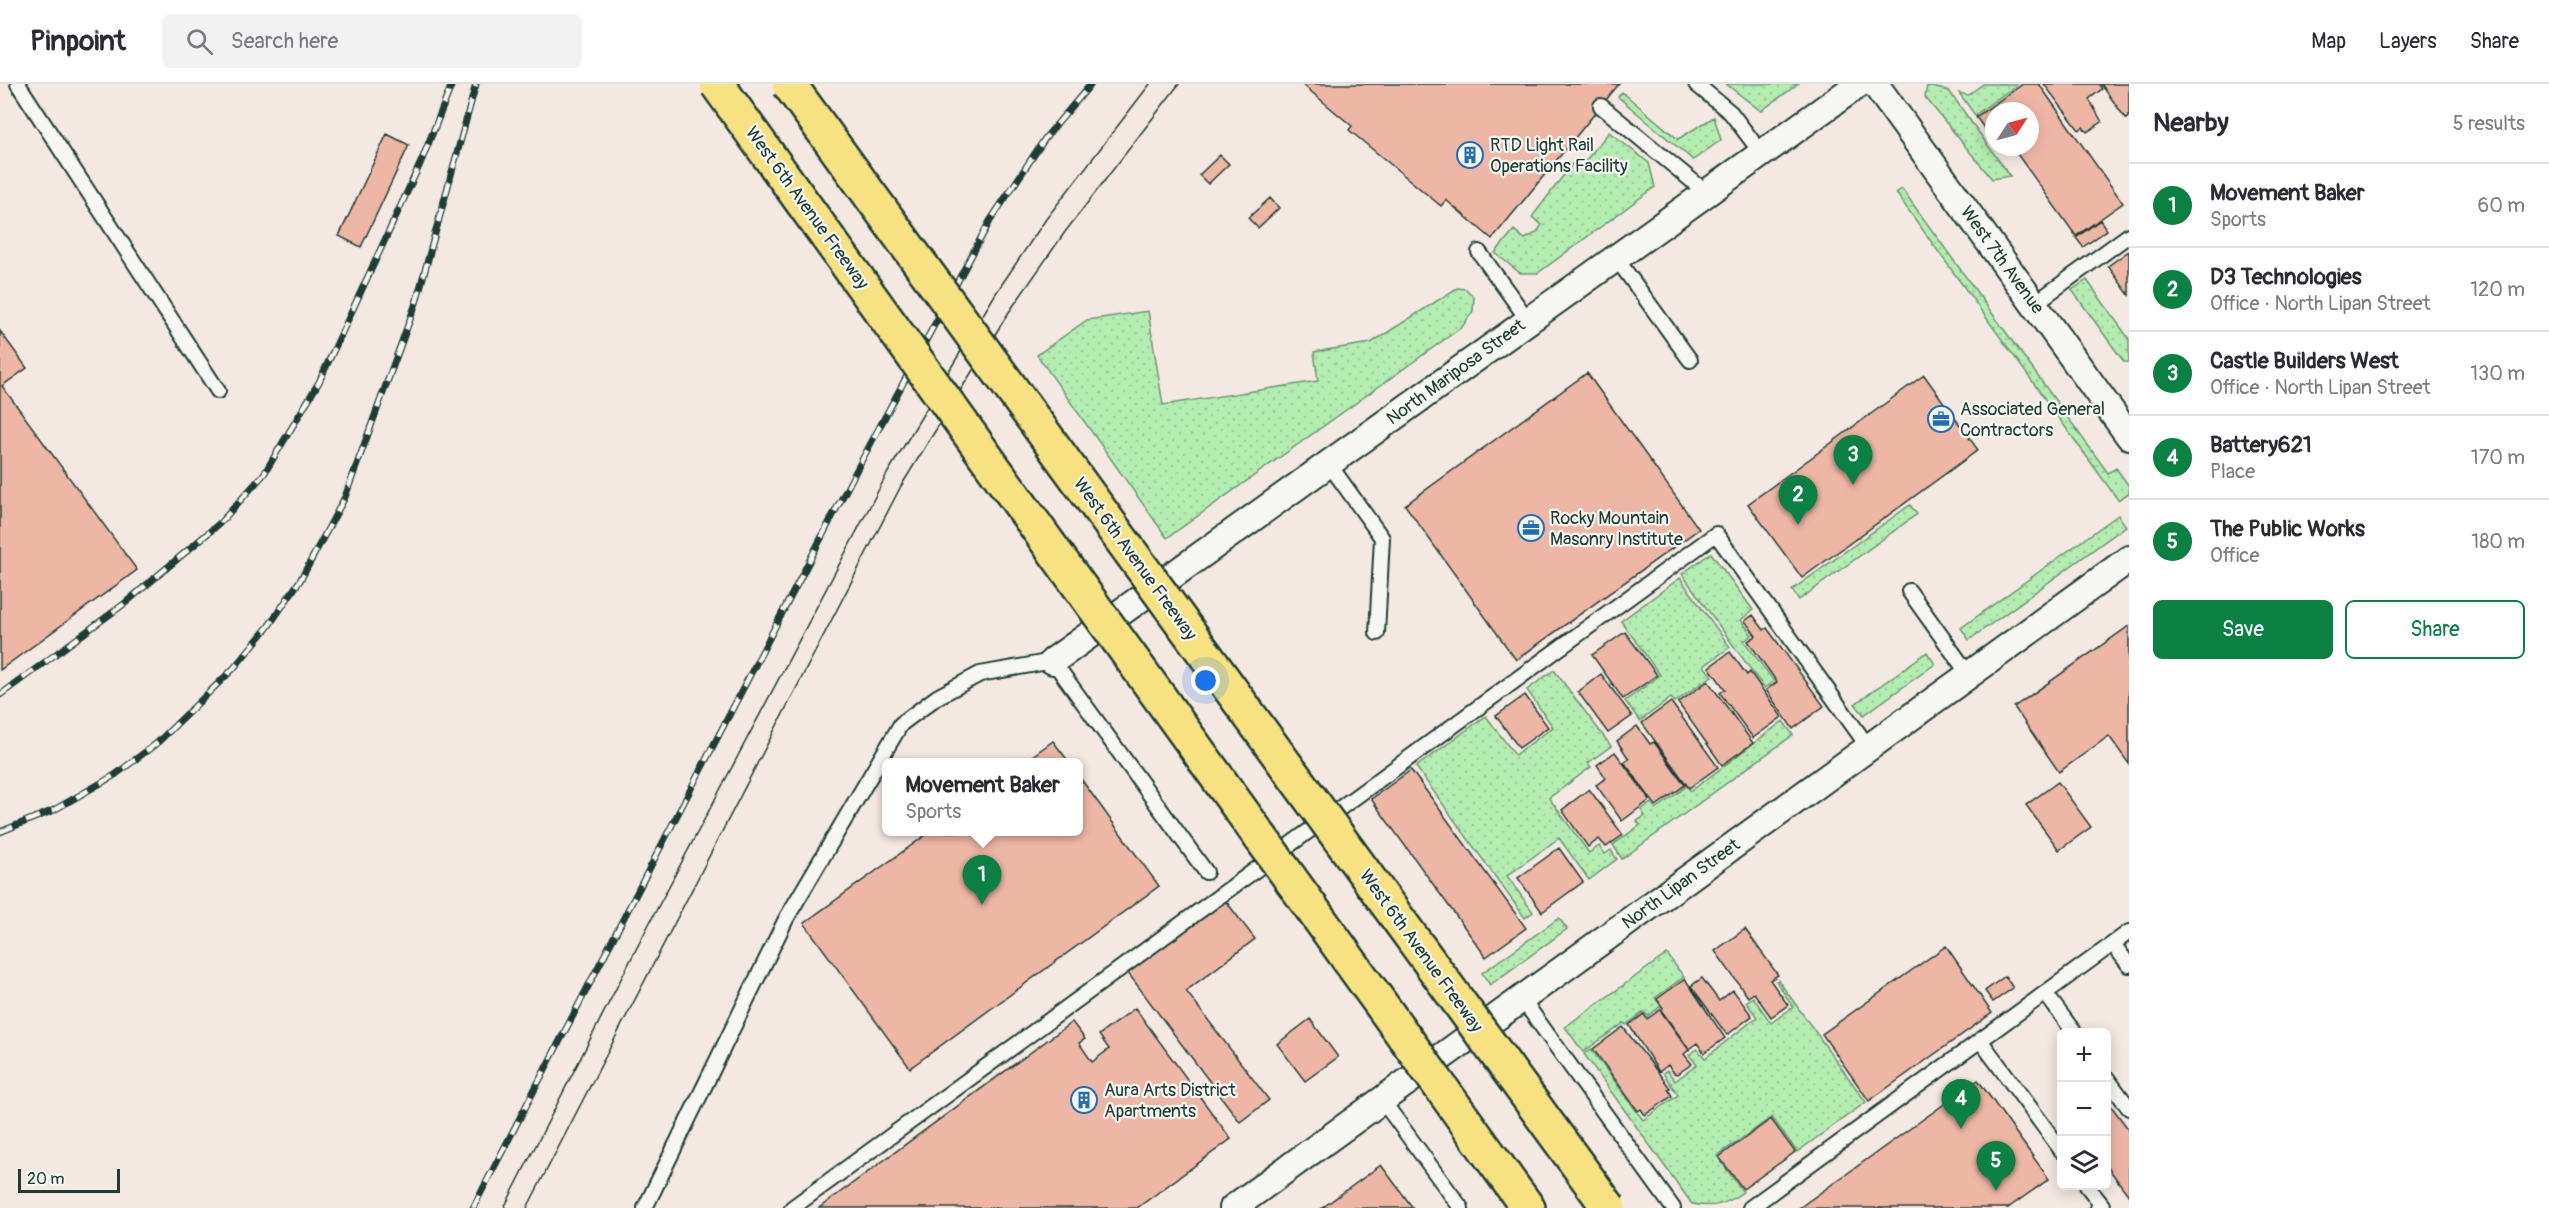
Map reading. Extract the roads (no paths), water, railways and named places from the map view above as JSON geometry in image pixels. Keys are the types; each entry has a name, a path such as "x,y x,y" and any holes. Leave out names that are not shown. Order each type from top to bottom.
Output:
{"highway":[{"name":"West 6th Avenue Freeway","path":"717,84 1528,1208"},
{"name":"West 6th Avenue Freeway","path":"789,84 1609,1208"},
{"path":"1494,1161 1521,1208"}],"street":[{"name":"North Mariposa Street","path":"1053,661 1859,84"},
{"name":"West 7th Avenue","path":"1875,84 2129,436"},
{"name":"North Lipan Street","path":"1233,1208 2129,559"}],"lane":[{"path":"18,84 218,391"},
{"path":"1696,84 1731,113 1762,154"},
{"path":"1601,106 1707,193"},
{"path":"2034,304 2129,235"},
{"path":"1479,252 1528,320"},
{"path":"1616,258 1690,360"},
{"path":"1329,464 1382,538 1377,633"},
{"path":"792,1208 1716,534 1869,748"},
{"path":"1164,582 1486,1025"},
{"path":"1909,591 1969,675"},
{"path":"645,1208 786,919 901,724 937,697 980,674 1053,661 1206,872"},
{"path":"1750,1208 2129,932"},
{"path":"2113,944 2129,965"},
{"path":"2045,993 2071,1028"},
{"path":"1522,999 1673,1208"},
{"path":"1980,1040 2057,1146"},
{"path":"2110,1082 2129,1108"},
{"path":"1382,1100 1461,1208"},
{"path":"2091,1190 2102,1205 2098,1208"}],"tram line":[{"path":"504,1208 649,924 887,474 996,293 1046,219 1150,84"},
{"path":"527,1208 901,486 1009,312 1065,232 1179,84"}],"railway":[{"path":"0,695 124,604 220,523 264,474 319,382 421,162 452,84"},
{"path":"0,832 54,810 115,775 157,743 233,669 268,627 301,579 345,497 416,303 476,84"},
{"path":"473,1208 856,471 990,221 1046,137 1091,84"}],"place":[{"name":"RTD Light Rail Operations Facility","path":"1470,155"},
{"name":"Associated General Contractors","path":"1941,419"},
{"name":"Castle Builders West","path":"1853,485"},
{"name":"D3 Technologies","path":"1798,525"},
{"name":"Rocky Mountain Masonry Institute","path":"1531,528"},
{"name":"Movement Baker","path":"982,905"},
{"name":"Aura Arts District Apartments","path":"1084,1100"},
{"name":"Battery621","path":"1961,1129"},
{"name":"The Public Works","path":"1996,1191"}]}
